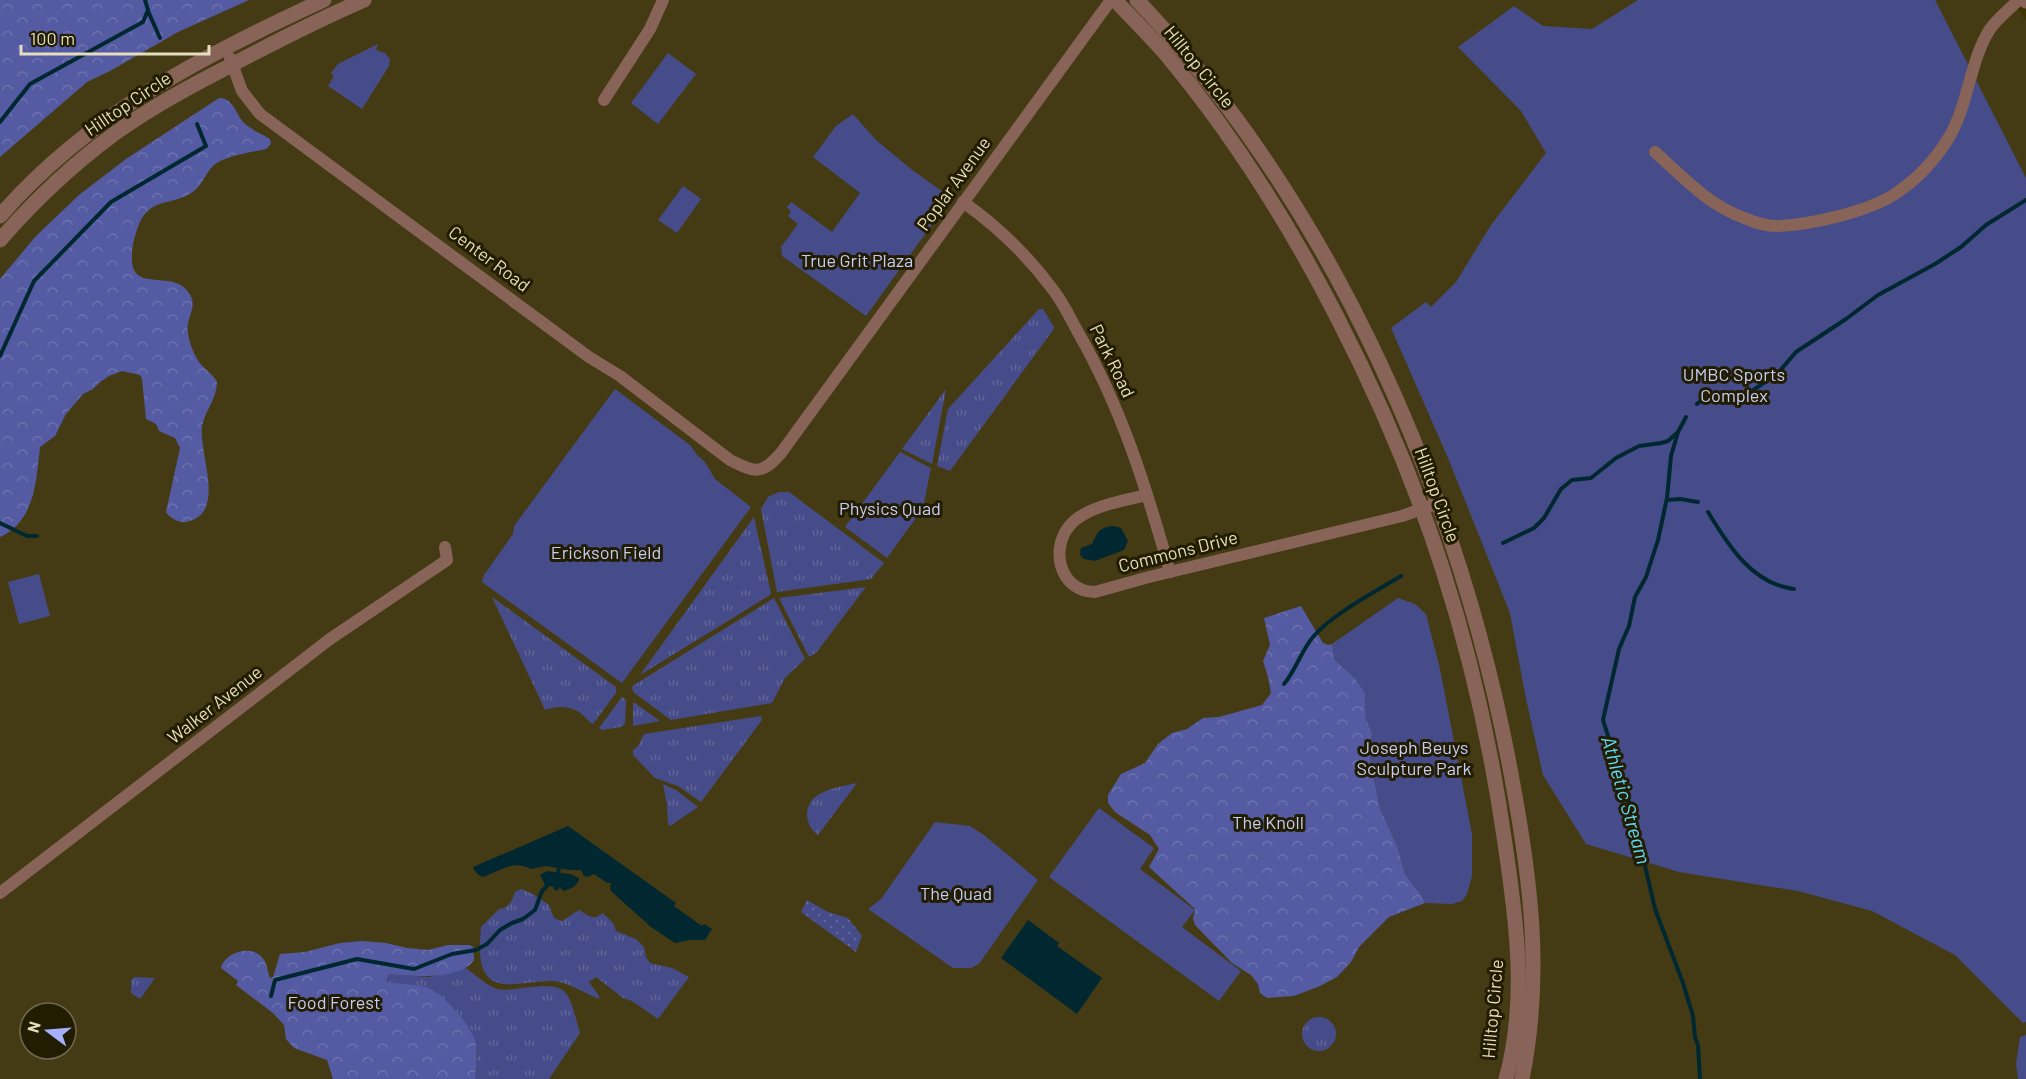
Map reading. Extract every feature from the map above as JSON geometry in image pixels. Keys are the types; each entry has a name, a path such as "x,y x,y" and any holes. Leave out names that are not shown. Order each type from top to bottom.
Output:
{"street":[{"name":"Hilltop Circle","path":"0,216 56,159 105,120 159,84 324,0"},
{"name":"Hilltop Circle","path":"0,240 20,217 69,170 115,133 169,98 232,64 364,0"},
{"path":"604,100 650,29 663,0"},
{"name":"Hilltop Circle","path":"1113,0 1163,51 1213,114 1294,237 1360,362 1394,435 1423,509 1467,648 1496,778 1513,899 1518,967 1514,1034 1506,1079"},
{"name":"Poplar Avenue","path":"759,470 767,468 781,453 1113,0"},
{"name":"Hilltop Circle","path":"1137,0 1175,40 1225,104 1270,168 1308,229 1376,356 1408,427 1438,503 1464,579 1489,668 1505,739 1523,840 1530,897 1534,978 1530,1036 1522,1079"},
{"path":"1655,152 1719,207 1757,223 1775,226 1794,224 1865,208 1893,195 1915,179 1948,139 1963,109 1979,52 1990,29 2019,0"},
{"name":"Center Road","path":"226,48 242,91 261,114 589,357 620,376 730,460 751,470 759,470"},
{"name":"Park Road","path":"963,202 988,221 1030,262 1054,292 1090,352 1128,436 1170,572"},
{"name":"Commons Drive","path":"1147,495 1100,508 1083,515 1072,523 1064,535 1060,548 1062,571 1067,580 1086,592 1095,592 1393,518 1438,503"},
{"name":"Walker Avenue","path":"0,893 330,639 447,560 445,547"}],"shaded area":[{"path":"0,0 2012,0 2026,21 2026,1079 0,1079"},
{"path":"1114,526 1121,528 1128,541 1124,550 1095,561 1084,559 1080,555 1081,548 1092,544 1099,531"},
{"path":"568,826 676,903 674,906 702,926 704,924 712,929 705,940 675,943 651,927 611,891 611,883 607,883 594,874 588,877 584,876 581,870 545,866 531,869 518,865 483,877 473,867"},
{"path":"547,871 570,874 579,880 572,888 563,891 560,887 557,891 545,885 540,875"},
{"path":"1028,920 1059,943 1057,946 1102,978 1077,1014 1001,958"}],"green space":[{"path":"0,0 249,0 178,32 87,82 0,157"},
{"name":"UMBC Sports Complex","path":"1638,0 1935,0 2026,178 2026,1022 2023,1023 1955,955 1872,911 1798,891 1679,872 1586,844 1543,775 1510,613 1448,458 1391,328 1426,302 1431,307 1456,282 1491,225 1546,153 1521,111 1458,47 1514,6 1543,26 1592,29"},
{"path":"378,44 376,50 385,53 390,59 389,66 362,109 328,86 334,76 331,73 338,64"},
{"path":"668,53 696,74 658,124 631,103"},
{"path":"219,98 228,100 245,124 270,139 271,144 266,149 219,162 211,168 195,190 184,197 162,203 149,210 139,224 132,251 133,268 141,277 177,283 189,293 193,303 188,322 191,344 199,362 217,382 215,394 202,426 208,481 206,507 199,517 186,522 174,520 166,512 180,448 175,438 159,431 156,424 146,419 140,375 122,371 109,376 83,394 66,414 55,436 40,447 35,487 27,511 12,530 0,537 0,279 36,236 79,195 126,159"},
{"name":"True Grit Plaza","path":"853,114 876,140 951,198 866,316 782,256 781,247 798,224 788,216 791,211 787,207 791,202 832,232 860,193 813,157 836,126"},
{"path":"683,186 701,199 677,233 658,220"},
{"path":"1039,309 1043,309 1054,327 1053,330 950,471 937,466 948,409"},
{"name":"Erickson Field","path":"615,389 690,445 705,462 715,479 751,507 622,683 482,582 484,575 513,534 514,526"},
{"path":"946,389 932,464 902,449"},
{"name":"Physics Quad","path":"900,452 931,468 923,508 887,558 845,527"},
{"path":"779,492 789,492 884,563 871,579 777,592 761,509 768,497"},
{"path":"754,517 770,595 640,675"},
{"path":"39,574 50,616 19,624 8,582"},
{"path":"866,587 816,653 809,657 779,598"},
{"path":"492,597 616,687 616,693 593,724 578,711 569,708 559,707 545,710"},
{"path":"774,598 805,659 785,678 772,703 671,720 633,692 634,685"},
{"name":"Joseph Beuys Sculpture Park","path":"1398,598 1415,604 1426,614 1440,669 1472,834 1472,876 1467,894 1462,901 1452,904 1425,903 1405,874 1398,848 1380,808 1370,760 1372,733 1366,718 1365,693 1355,678 1335,660 1332,644"},
{"name":"The Knoll","path":"1301,606 1323,643 1332,644 1335,660 1355,678 1365,693 1366,718 1372,733 1370,760 1380,808 1398,848 1405,874 1425,903 1389,917 1359,947 1351,962 1337,977 1294,996 1267,998 1260,993 1258,984 1251,975 1232,963 1195,925 1193,919 1195,909 1149,867 1159,849 1150,835 1115,812 1108,803 1108,795 1121,774 1145,763 1158,744 1172,733 1187,729 1203,718 1219,717 1262,705 1271,693 1263,661 1270,645 1264,618"},
{"path":"622,697 626,700 625,724 621,727 602,730 599,728"},
{"path":"633,703 635,703 660,721 633,726"},
{"path":"761,716 762,720 701,802 678,786 655,778 633,755 633,750 638,746 644,734"},
{"path":"857,783 818,835 810,826 807,817 813,800 826,791"},
{"path":"663,784 676,790 698,807 670,826 668,824"},
{"path":"1099,808 1154,848 1140,869 1195,910 1182,927 1241,971 1219,1001 1049,877"},
{"name":"The Quad","path":"935,822 970,826 1038,880 979,964 971,968 953,968 868,909 881,899"},
{"path":"521,889 549,905 554,918 562,921 579,910 594,917 603,913 613,923 616,931 636,939 644,947 650,963 672,968 689,977 658,1019 632,1001 623,998 596,977 589,982 599,999 557,982 501,984 492,980 482,967 480,958 481,927 499,909 507,906 515,892"},
{"path":"807,900 828,912 848,918 862,936 856,952 801,912"},
{"name":"Food Forest","path":"362,941 428,950 448,945 473,947 474,960 467,967 458,971 434,976 389,974 386,981 425,987 439,995 454,1010 468,1026 475,1041 477,1055 475,1079 333,1079 327,1060 294,1048 286,1039 284,1025 273,1013 236,985 238,981 221,968 224,962 234,954 254,952 264,960 270,978 273,977 280,954 305,952 340,943"},
{"path":"466,968 497,989 549,986 564,991 569,997 580,1033 549,1079 475,1079 477,1050 386,981 389,974 429,977"},
{"path":"134,977 155,978 140,999 131,993 131,981"},
{"path":"1319,1017 1331,1022 1336,1034 1331,1046 1319,1051 1307,1046 1302,1034 1307,1022"},
{"path":"2026,1035 2026,1079 2018,1079 2016,1064 2020,1037"}],"waterway":[{"path":"0,122 30,84 143,22 148,10 145,0"},
{"path":"148,11 160,38"},
{"path":"0,356 34,281 111,202 206,146 197,124"},
{"path":"1697,404 1703,399 1723,393 1748,394 1779,372 1796,352 1878,295 1961,247 1986,225 2026,200"},
{"name":"Athletic Stream","path":"1686,417 1678,432 1671,456 1667,498 1658,540 1646,577 1635,597 1629,626 1619,649 1603,720 1634,818 1655,909 1693,1016 1700,1079"},
{"path":"1503,543 1534,528 1544,518 1561,489 1572,480 1591,478 1616,458 1639,446 1668,441 1678,432"},
{"path":"1667,500 1680,499 1698,502"},
{"path":"1708,512 1733,550 1754,571 1779,586 1794,589"},
{"path":"0,523 27,536 37,536"},
{"path":"1284,684 1309,642 1321,629 1354,604 1401,576"},
{"path":"558,872 559,868"},
{"path":"271,996 275,980 357,959 414,969 452,954 476,950 487,944 500,930 523,919 535,910 542,891 547,886"}]}
